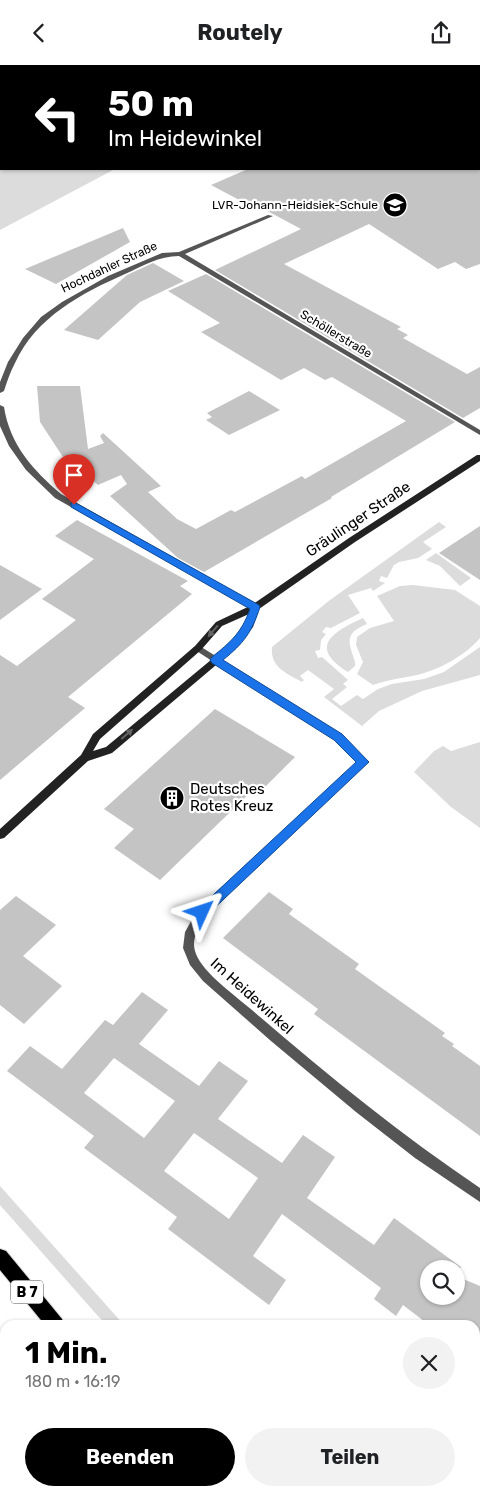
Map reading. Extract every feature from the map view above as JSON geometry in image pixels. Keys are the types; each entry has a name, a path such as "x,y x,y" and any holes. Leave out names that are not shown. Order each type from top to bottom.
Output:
{"main road":[{"name":"Gräulinger Straße","path":"86,758 96,737 198,648 219,624 255,607 352,539 480,457"},
{"name":"Gräulinger Straße","path":"0,835 86,758 109,750 232,647 249,627 255,607"},
{"name":"B 7","path":"0,1257 52,1320"}],"street":[{"name":"Hochdahler Straße","path":"0,391 6,373 24,339 51,310 72,296 164,254 180,254 270,216"},
{"name":"Schöllerstraße","path":"180,254 480,433"},
{"path":"0,407 0,414 8,435 20,456 36,476 58,496 255,607"},
{"name":"Im Heidewinkel","path":"198,648 338,737 364,762 202,912 188,939 190,956 195,964 227,996 303,1063 449,1175 480,1196"}],"shaded area":[{"path":"0,170 113,170 0,230"},
{"path":"439,522 446,527 423,542 432,549 418,558 394,565 387,578 381,576 379,581 385,583 373,591 371,588 348,595 360,613 331,628 326,627 322,632 326,634 321,640 320,650 315,651 318,658 322,657 348,680 343,684 347,687 332,699 341,706 357,695 363,699 378,689 392,684 424,679 444,672 480,647 480,675 422,691 379,711 362,726 324,697 334,689 308,670 300,676 304,680 302,682 280,669 274,660 272,647 330,600"},
{"path":"436,553 471,578 460,586 440,566 426,560"},
{"path":"413,585 455,590 480,606 480,638 465,652 437,668 417,675 373,685 357,674 363,662 356,645 357,637 370,628 394,621 377,596 400,586"},
{"path":"363,618 367,624 354,631 351,635 350,644 355,666 348,672 329,655 327,648 329,641 334,635"},
{"path":"480,742 480,828 451,807 414,772 434,751 443,746 451,751"},
{"path":"0,1186 120,1320 102,1320 0,1205"}],"building":[{"path":"246,170 480,170 480,264 466,269 455,262 438,269 369,224 284,264 401,327 397,329 408,335 403,338 467,374 480,367 480,408 463,418 215,270 301,229 247,200 243,202 211,185"},
{"path":"123,228 130,242 56,284 25,269"},
{"path":"153,263 184,281 140,302 98,340 64,330 127,275"},
{"path":"206,274 455,422 332,498 204,572 178,558 110,496 127,484 121,475 98,485 66,456 63,457 40,422 37,386 80,386 88,449 104,443 100,436 103,433 161,486 148,492 177,519 196,529 231,510 235,512 302,476 305,479 406,421 332,377 325,380 304,368 281,380 201,332 220,323 168,291"},
{"path":"249,391 280,410 229,435 206,420 212,417 207,413"},
{"path":"77,520 188,581 180,586 192,594 68,697 85,708 0,780 0,655 17,666 76,620 42,599 94,559 55,536"},
{"path":"480,526 480,580 439,553"},
{"path":"0,565 42,589 0,620"},
{"name":"Deutsches Rotes Kreuz","path":"215,709 295,757 261,791 255,788 160,880 114,848 134,829 104,809"},
{"path":"269,892 293,909 289,914 359,964 355,969 445,1033 442,1036 454,1044 452,1046 480,1066 480,1136 314,1014 318,1009 223,938"},
{"path":"16,896 56,925 23,956 62,986 24,1024 0,1005 0,910"},
{"path":"142,992 168,1010 139,1044 199,1086 219,1061 248,1081 218,1119 282,1163 303,1135 335,1157 307,1198 374,1245 394,1218 451,1260 420,1260 420,1305 465,1305 465,1280 480,1286 480,1320 422,1320 403,1305 396,1316 374,1299 381,1288 282,1214 253,1256 286,1280 269,1305 168,1229 177,1217 84,1148 94,1136 7,1071 30,1046 62,1069 105,1020 113,1025","holes":["114,1058 175,1101 144,1138 84,1093","194,1133 258,1178 229,1219 164,1171"]}],"place":[{"name":"LVR-Johann-Heidsiek-Schule","path":"395,205"},
{"name":"Deutsches Rotes Kreuz","path":"172,798"}],"route":[{"path":"74,505 255,607 249,627 232,647 216,660 338,737 364,762 202,912"}]}
